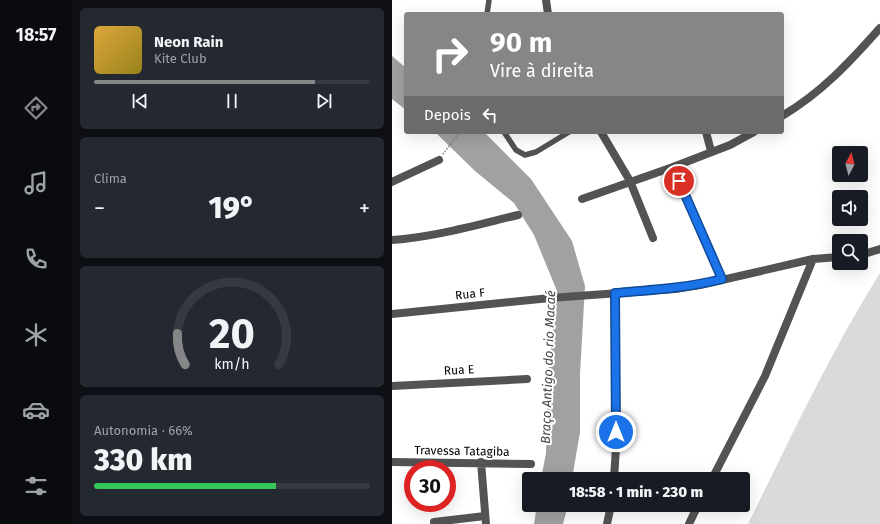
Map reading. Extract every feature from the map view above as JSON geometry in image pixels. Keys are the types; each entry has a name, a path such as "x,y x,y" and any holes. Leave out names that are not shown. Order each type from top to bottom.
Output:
{"street":[{"path":"546,0 548,12"},
{"path":"784,115 819,91 842,70 880,28"},
{"path":"602,134 630,181 653,238"},
{"path":"707,134 711,151"},
{"path":"582,198 730,145 750,134"},
{"path":"392,182 439,160"},
{"path":"672,167 722,279"},
{"path":"392,240 408,239 450,231 518,215"},
{"path":"868,253 880,249"},
{"name":"Rua F","path":"392,314 550,298 675,289 700,285 813,259 832,258"},
{"path":"716,472 765,376 813,259"},
{"path":"614,472 616,447 615,293"},
{"name":"Rua E","path":"392,386 527,379"},
{"name":"Travessa Tatagiba","path":"392,462 482,462 531,464"},
{"path":"434,522 485,520 482,462"},
{"path":"606,524 609,512"},
{"path":"689,524 695,512"}],"lane":[{"path":"487,12 489,0"},
{"path":"505,134 516,150 521,154 528,155 565,134"}],"path":[{"path":"439,160 458,134"}],"shaded area":[{"path":"392,56 404,66 404,108 392,99"},
{"path":"437,134 486,134 531,179 572,241 585,286 580,374 580,432 573,472 542,472 546,453 548,375 557,291 534,235 514,203 475,171"},
{"path":"880,273 880,524 748,524 827,365"},
{"path":"536,512 566,512 563,524 534,524"}],"route":[{"path":"616,432 615,293 675,289 700,285 722,279 679,181"}],"water label":[{"name":"Braço Antigo do rio Macaé","path":"548,367"}]}
